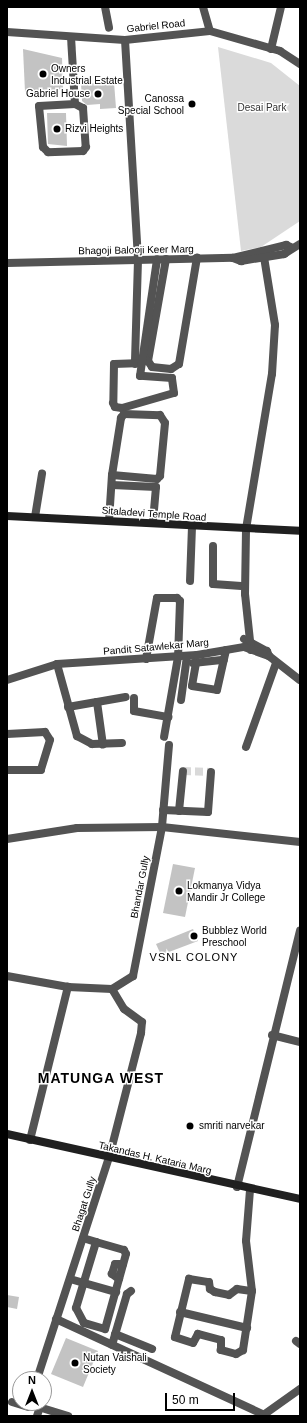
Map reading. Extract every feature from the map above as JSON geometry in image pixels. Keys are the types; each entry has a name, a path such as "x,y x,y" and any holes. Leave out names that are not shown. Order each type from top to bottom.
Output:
{"main road":[{"name":"Sitaladevi Temple Road","path":"7,516 300,531"},
{"name":"Takandas H. Kataria Marg","path":"7,1134 250,1190 300,1199"}],"street":[{"path":"104,7 109,28"},
{"path":"203,7 210,31"},
{"path":"271,49 281,7"},
{"name":"Gabriel Road","path":"7,32 125,40 210,31 271,49 300,64"},
{"path":"71,37 75,104"},
{"path":"125,40 138,260 134,333 140,347"},
{"path":"75,104 83,108 86,147 83,151 48,152 42,147 39,106 75,104"},
{"path":"264,259 284,254 291,247 300,244"},
{"path":"234,258 286,245 291,247"},
{"path":"262,250 275,325 272,374 246,529 245,586 247,645 266,650 269,656 276,663 300,680"},
{"path":"166,259 148,361 152,367 170,369 179,364 197,258"},
{"name":"Bhagoji Balooji Keer Marg","path":"7,262 197,258 234,258 241,261 264,259"},
{"path":"138,364 114,364 112,403 115,407 122,408 174,393 172,378 140,376 138,364 157,259"},
{"path":"109,521 112,475 124,414 160,415 165,423 160,476 157,479 112,475"},
{"path":"35,517 42,474"},
{"path":"112,485 156,487 153,523"},
{"path":"190,581 192,526"},
{"path":"213,546 213,584 245,586"},
{"path":"146,658 156,600 162,596 174,597 180,601 178,656 164,737"},
{"name":"Pandit Satawlekar Marg","path":"7,680 57,664 178,656 186,660 247,645"},
{"path":"196,663 192,686 215,690 220,686 226,650"},
{"path":"182,700 186,660 196,663 224,660"},
{"path":"246,747 276,663"},
{"path":"57,664 77,736 83,741 103,745 122,744"},
{"path":"68,707 130,698 134,711 168,717"},
{"path":"97,702 103,745"},
{"path":"7,734 45,732 50,740 41,770 7,770"},
{"name":"Bhandar Gully","path":"112,989 133,976 162,827 169,745"},
{"path":"179,811 183,771"},
{"path":"164,810 208,812 211,772"},
{"path":"7,839 76,828 162,827 300,842"},
{"path":"237,1187 272,1035 297,950 300,931"},
{"path":"7,976 68,987 112,989"},
{"path":"30,1140 68,987"},
{"name":"Bhagat Gully","path":"40,1371 109,1158 141,1033 142,1022 124,1009 112,989"},
{"path":"272,1035 300,1042"},
{"path":"250,1190 246,1234 252,1291 247,1328 239,1354 221,1350 220,1340 198,1334 193,1343 177,1339 175,1334 186,1282 191,1278 209,1282 210,1289 215,1292 229,1295 237,1289 252,1291"},
{"path":"83,1238 124,1250 123,1264 116,1292 106,1327 102,1330 84,1323 77,1311 96,1242"},
{"path":"70,1279 116,1292"},
{"path":"112,1345 127,1294 131,1291"},
{"path":"180,1312 247,1328"},
{"path":"56,1319 262,1415 300,1389"},
{"path":"115,1334 152,1348 148,1361"},
{"path":"52,1411 68,1416"}],"green space":[{"name":"Desai Park","path":"218,47 271,63 300,86 300,221 261,247 241,251"}],"building":[{"name":"Owners Industrial Estate","path":"23,49 62,58 63,89 25,92"},
{"name":"Gabriel House","path":"114,82 116,108 100,109 100,104 87,105 82,101 81,84"},
{"name":"Rizvi Heights","path":"47,113 66,113 67,146 48,144"},
{"name":"Lokmanya Vidya Mandir Jr College","path":"173,864 195,868 185,917 163,913"},
{"path":"193,929 198,941 161,955 156,944"},
{"path":"7,1295 19,1297 17,1309 7,1307"},
{"name":"Nutan Vaishali Society","path":"66,1338 98,1351 83,1387 52,1374"}],"tunnel":[{"path":"183,771 211,772"}],"place":[{"name":"Owners Industrial Estate","path":"43,74"},
{"name":"Gabriel House","path":"98,94"},
{"name":"Canossa Special School","path":"192,104"},
{"name":"Rizvi Heights","path":"57,129"},
{"name":"Lokmanya Vidya Mandir Jr College","path":"179,891"},
{"name":"Bubblez World Preschool","path":"194,936"},
{"name":"smriti narvekar","path":"190,1126"},
{"name":"Nutan Vaishali Society","path":"75,1363"}],"district":[{"name":"VSNL COLONY","path":"194,957"},
{"name":"MATUNGA WEST","path":"101,1078"}]}
